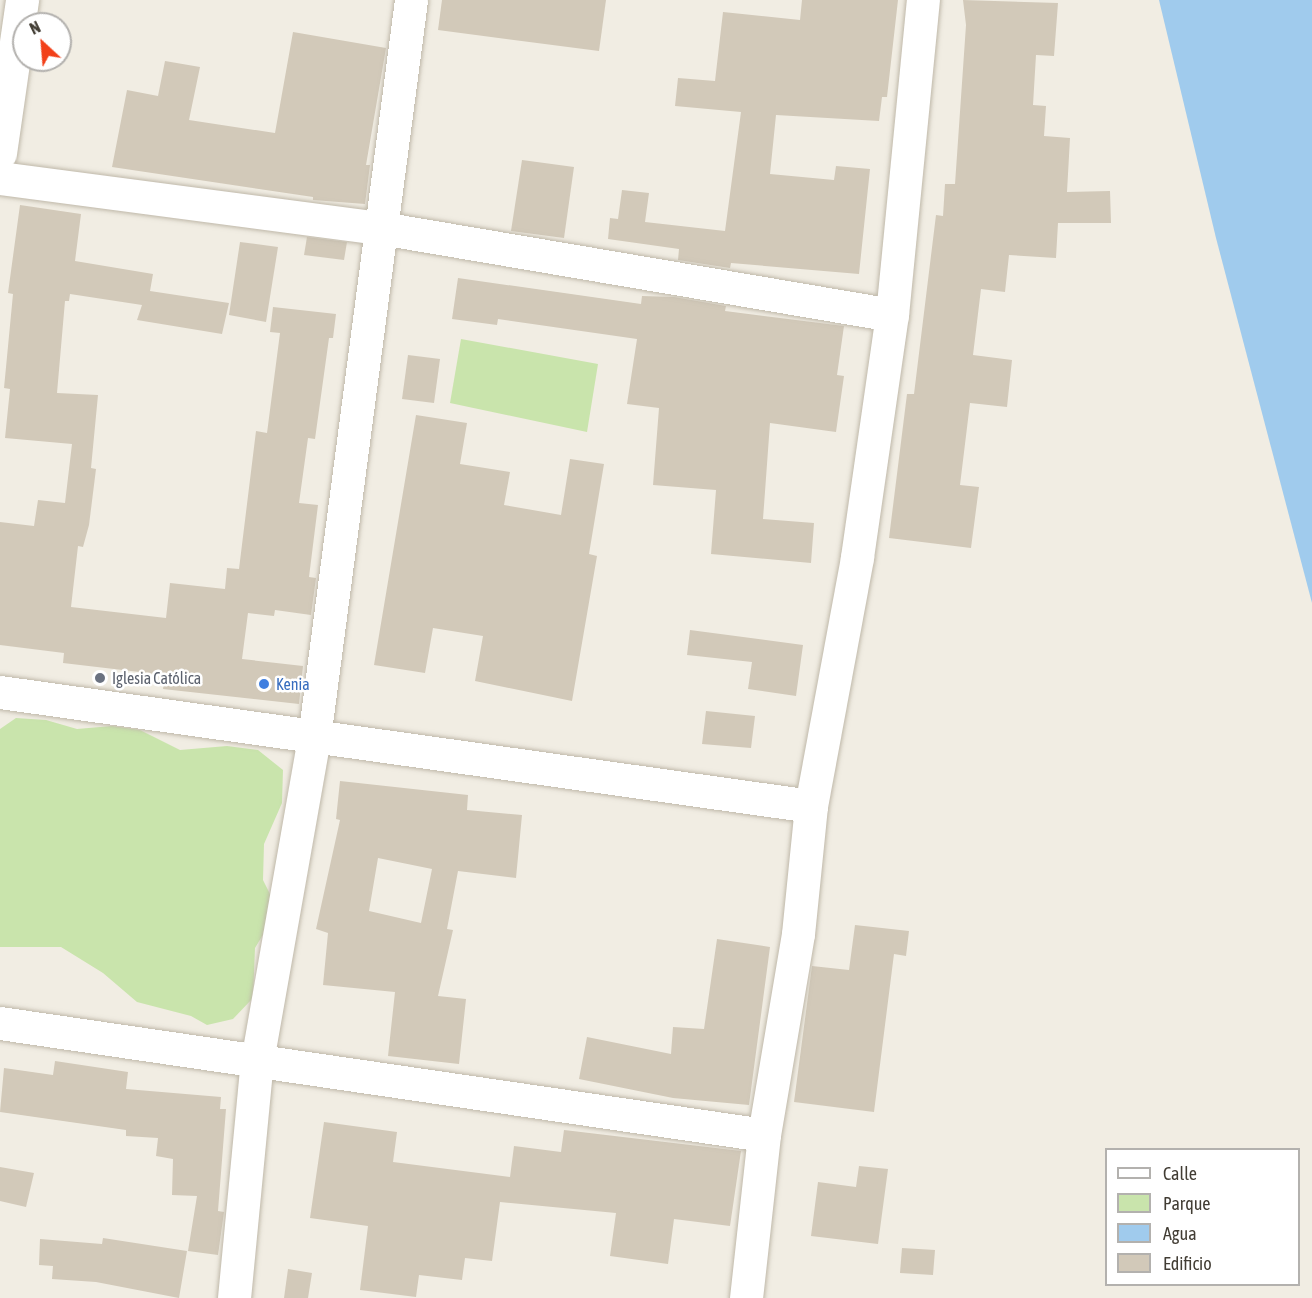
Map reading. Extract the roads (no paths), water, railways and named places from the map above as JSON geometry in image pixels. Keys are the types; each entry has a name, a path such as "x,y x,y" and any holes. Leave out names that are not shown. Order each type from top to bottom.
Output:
{"street":[{"path":"0,153 22,0"},
{"path":"234,1298 257,1061 314,738 411,0"},
{"path":"746,1298 764,1135 798,934 811,806 857,557 892,315 923,0"},
{"path":"0,178 381,228 892,315"},
{"path":"0,692 314,738 811,806"},
{"path":"0,1023 764,1135"}],"water":[{"path":"1159,0 1312,0 1312,603 1216,238"}],"place":[{"name":"Iglesia Católica","path":"100,678"},
{"name":"Kenia","path":"264,684"}]}
